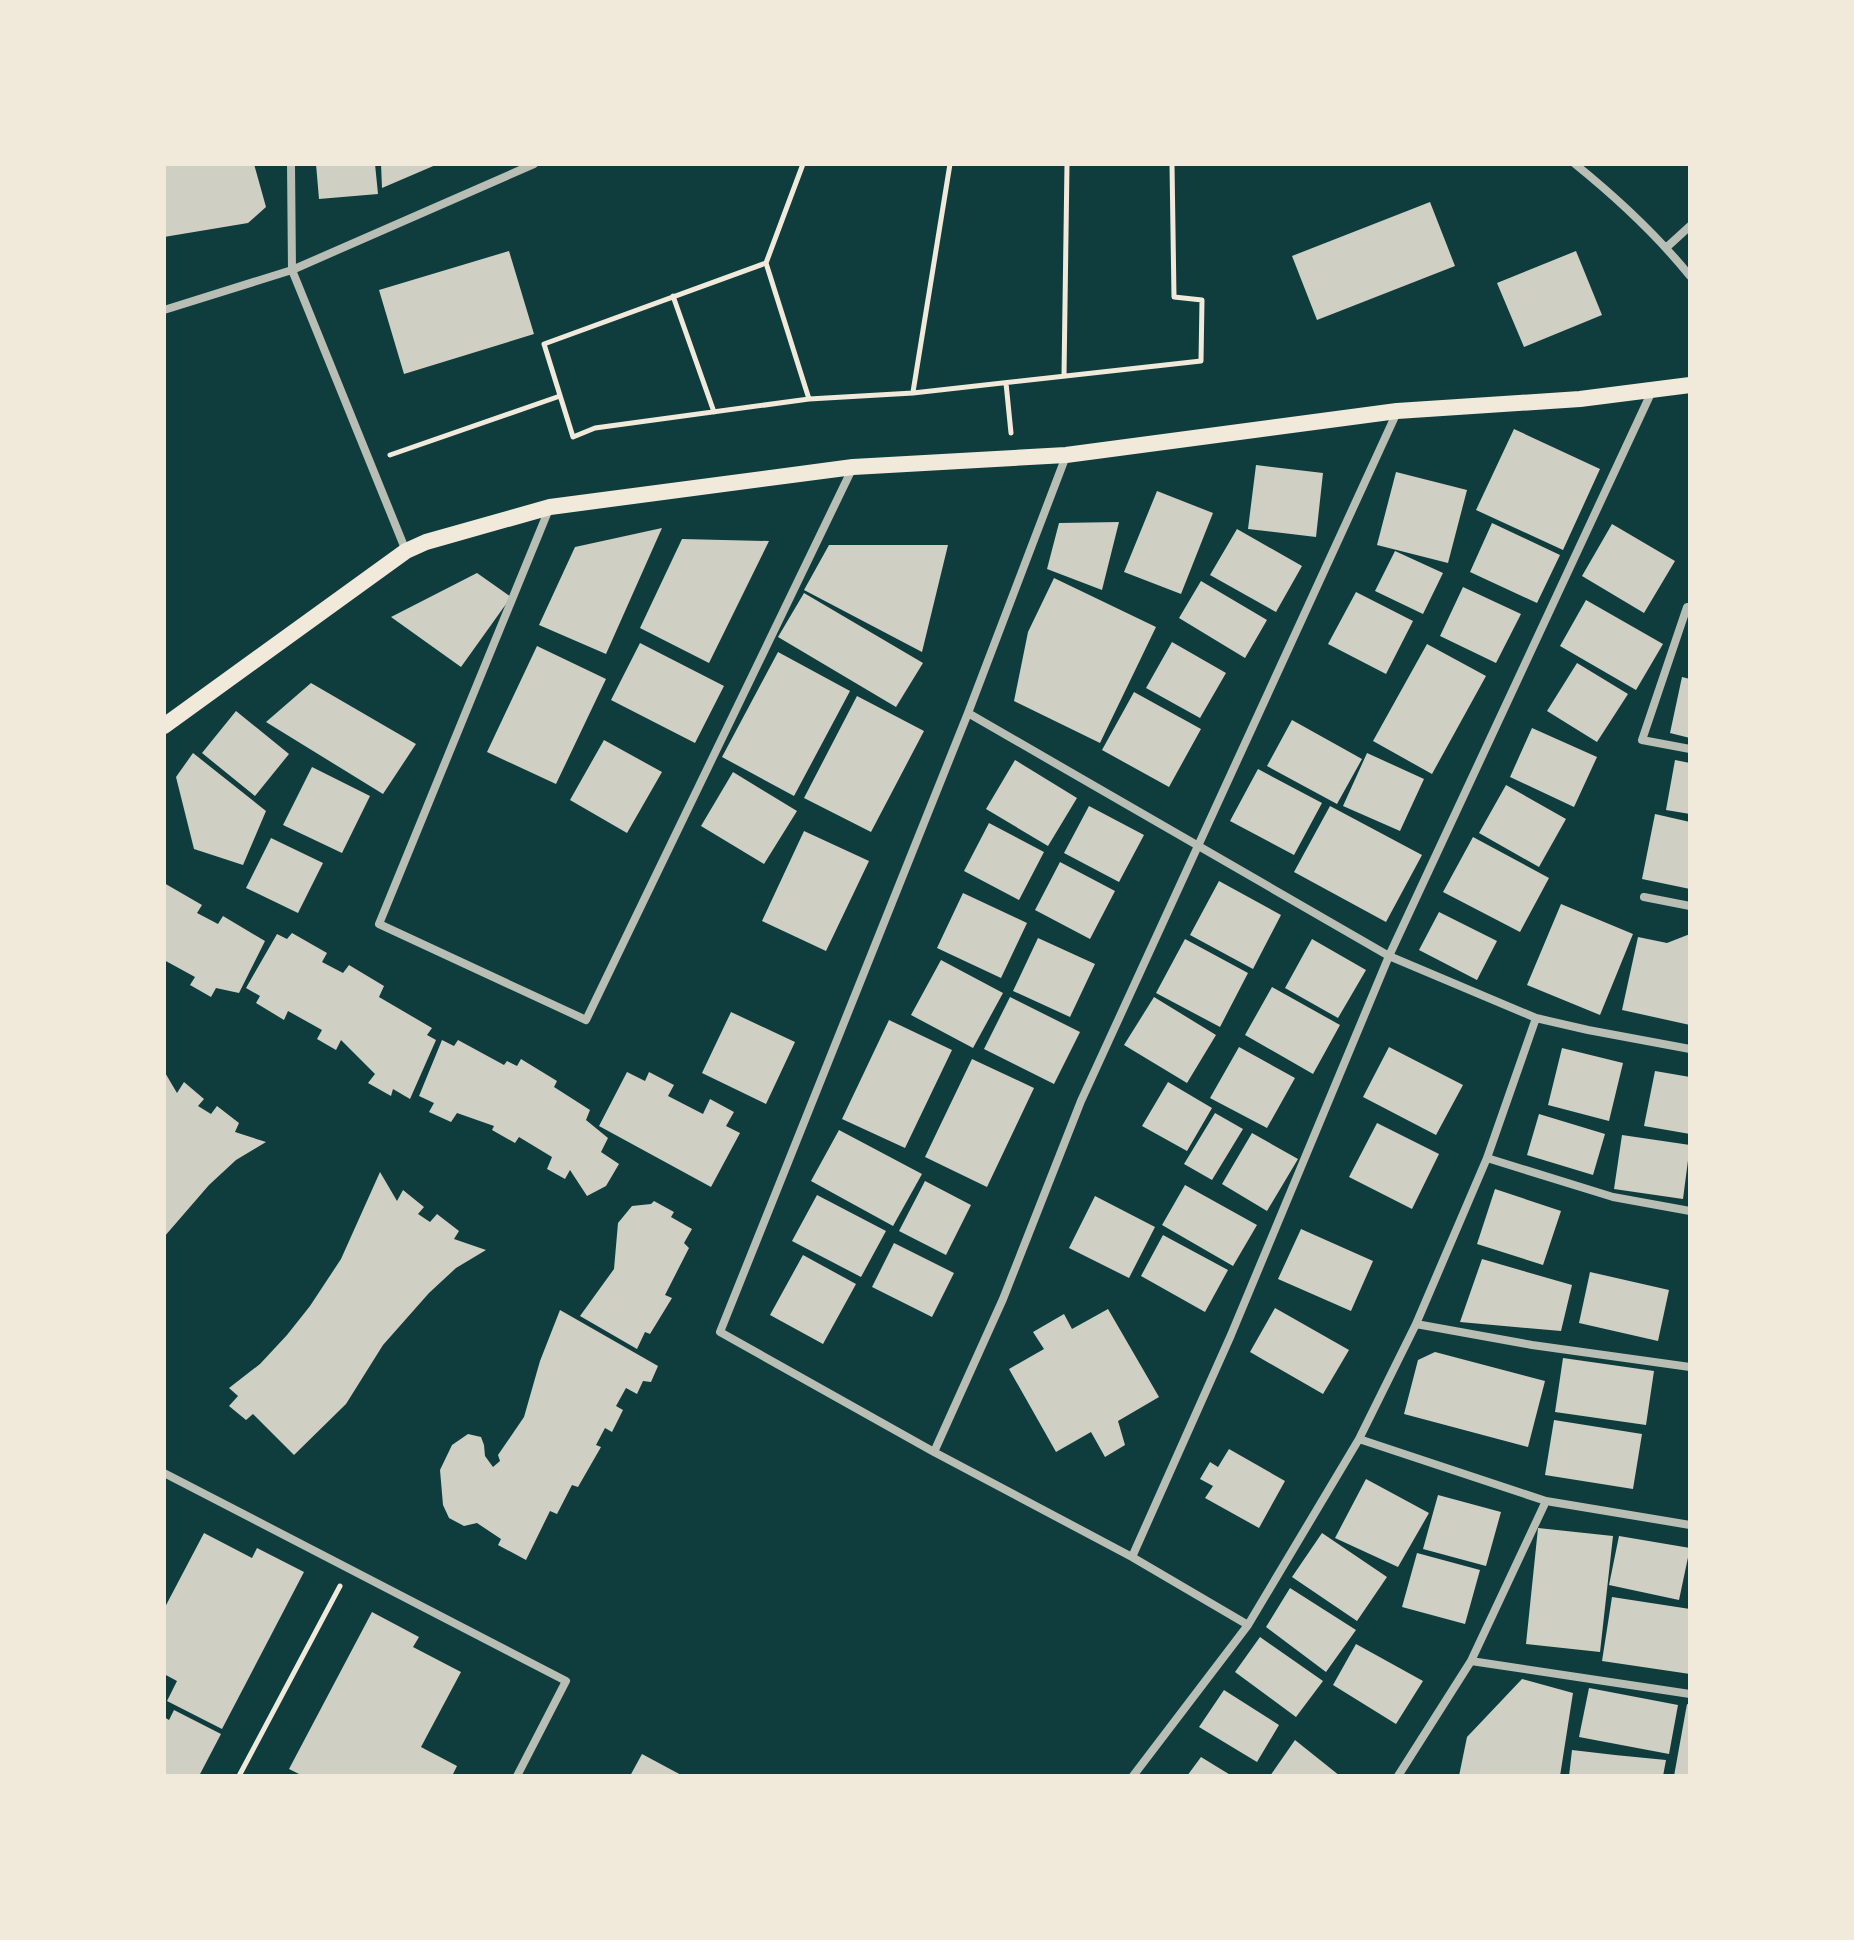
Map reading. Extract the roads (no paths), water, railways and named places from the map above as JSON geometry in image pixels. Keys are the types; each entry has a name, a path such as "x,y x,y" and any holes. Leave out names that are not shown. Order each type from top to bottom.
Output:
{"main road":[{"path":"164,726 406,551 426,542 550,507 853,467 1066,455 1397,411 1565,400 1690,385"}],"street":[{"path":"291,164 292,270 406,551"},
{"path":"164,310 292,270 534,164"},
{"path":"1575,164 1667,247 1690,276"},
{"path":"1667,247 1690,226"},
{"path":"1132,1557 1231,1335 1389,956 1652,391"},
{"path":"934,1452 1003,1299 1081,1101 1397,411"},
{"path":"1066,455 968,713 720,1332 934,1452 1132,1557 1248,1625"},
{"path":"550,507 379,924 586,1020 853,467"},
{"path":"1690,607 1687,607 1642,740 1690,749"},
{"path":"968,713 1389,956 1536,1018 1690,1049"},
{"path":"1644,897 1690,906"},
{"path":"1133,1776 1248,1625 1359,1439 1416,1324 1487,1158 1536,1018"},
{"path":"1487,1158 1613,1197 1690,1211"},
{"path":"1416,1324 1532,1345 1690,1367"},
{"path":"1359,1439 1546,1501 1690,1525"},
{"path":"164,1473 566,1681 517,1776"},
{"path":"1398,1776 1471,1661 1546,1501"},
{"path":"1471,1661 1690,1694"}]}
